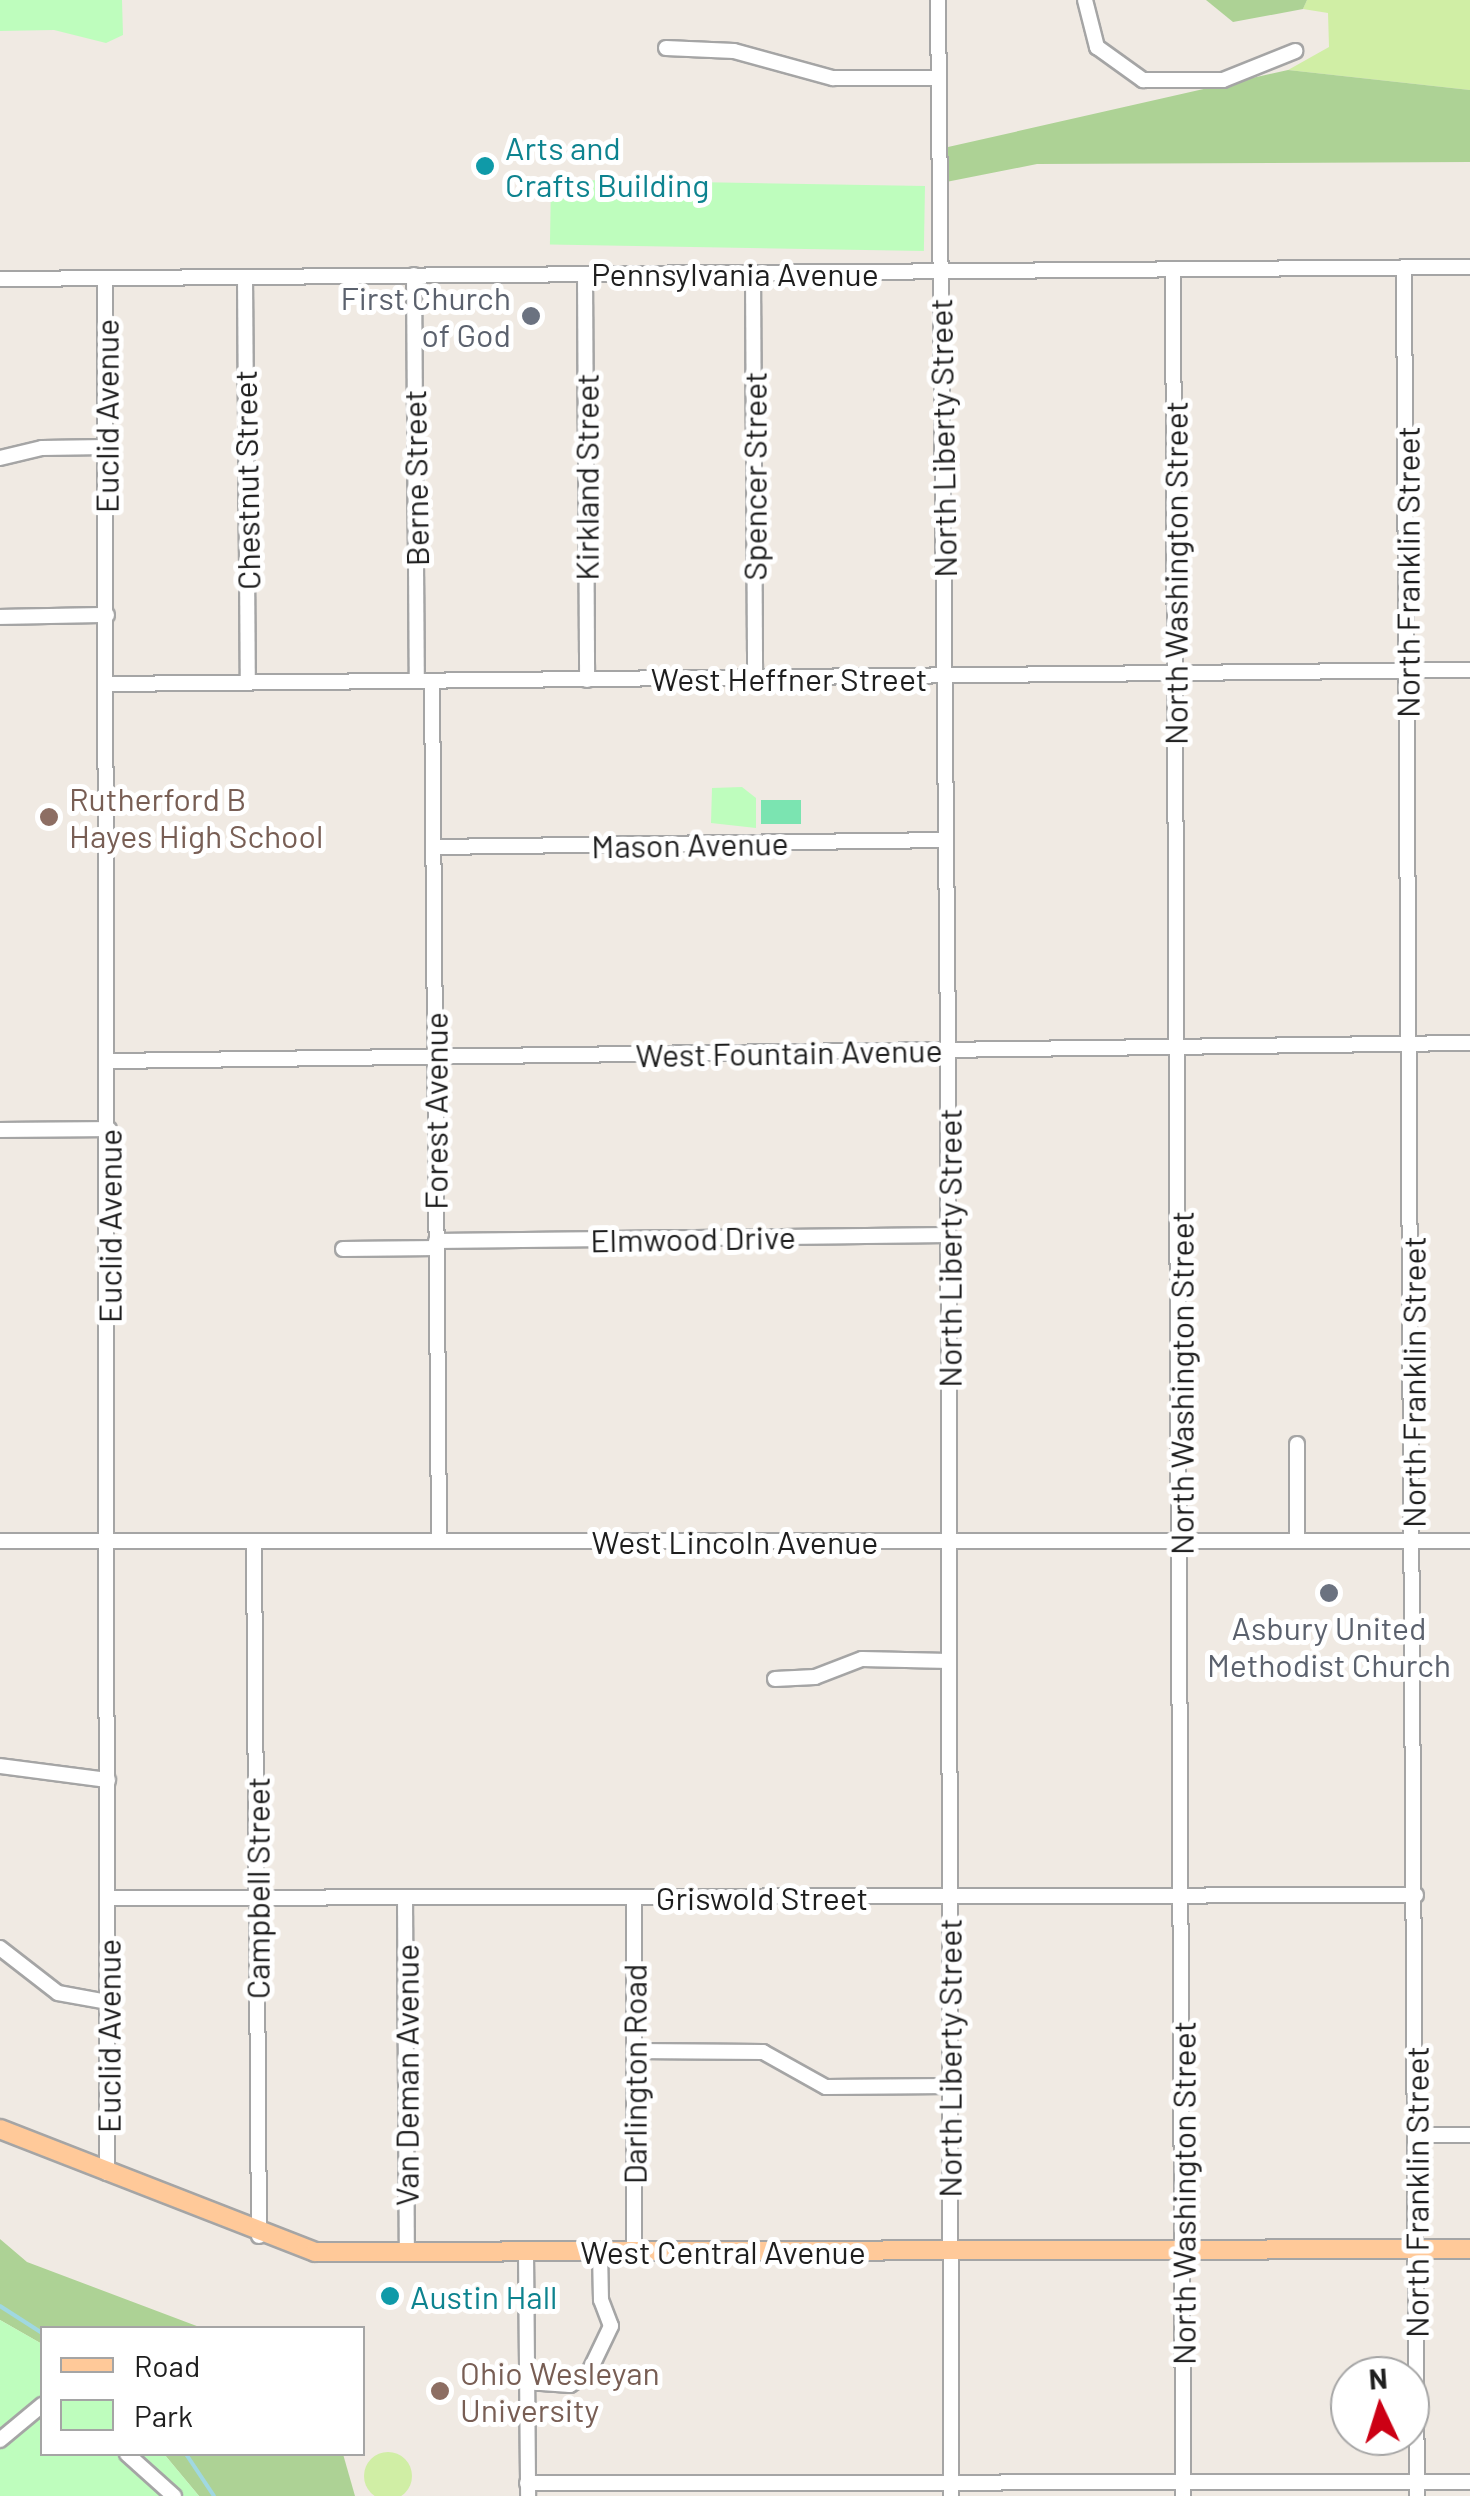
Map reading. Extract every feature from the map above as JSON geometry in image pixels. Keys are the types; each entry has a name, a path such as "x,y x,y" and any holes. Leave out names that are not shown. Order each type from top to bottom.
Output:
{"main road":[{"name":"West Central Avenue","path":"0,2129 302,2251 1470,2249"}],"street":[{"name":"North Liberty Street","path":"938,0 948,1050 951,2489"},
{"path":"1085,0 1097,47 1143,80 1222,80 1295,51"},
{"path":"666,48 734,50 833,78 939,78"},
{"name":"Pennsylvania Avenue","path":"0,279 1470,266"},
{"name":"North Franklin Street","path":"1404,267 1417,2489"},
{"name":"North Washington Street","path":"1173,269 1182,1541 1183,2489"},
{"name":"Spencer Street","path":"753,273 755,679"},
{"name":"Kirkland Street","path":"586,274 587,680"},
{"name":"Berne Street","path":"414,276 425,681"},
{"name":"Chestnut Street","path":"245,277 248,683"},
{"name":"Euclid Avenue","path":"106,278 108,2173"},
{"path":"0,458 42,448 106,446"},
{"path":"0,617 107,615"},
{"name":"West Heffner Street","path":"107,684 1470,670"},
{"name":"Forest Avenue","path":"425,681 433,848 439,1541"},
{"name":"Mason Avenue","path":"433,848 946,840"},
{"name":"West Fountain Avenue","path":"109,1061 1470,1043"},
{"path":"0,1130 109,1129"},
{"name":"Elmwood Drive","path":"343,1249 948,1235"},
{"path":"1298,1444 1298,1541"},
{"name":"West Lincoln Avenue","path":"0,1541 1470,1541"},
{"name":"Campbell Street","path":"254,1541 259,2236"},
{"path":"775,1679 815,1676 862,1658 949,1661"},
{"path":"0,1766 108,1780"},
{"name":"Griswold Street","path":"108,1898 1416,1895"},
{"name":"Van Deman Avenue","path":"405,1897 407,2252"},
{"name":"Darlington Road","path":"634,1897 634,2252"},
{"path":"0,1948 58,1994 108,2002"},
{"path":"634,2051 763,2052 826,2087 949,2086"},
{"path":"1416,2135 1470,2135"},
{"path":"526,2252 528,2489 1417,2489 1470,2482"},
{"path":"527,2382 570,2385 589,2372 611,2326 601,2300 600,2252"},
{"path":"0,2440 40,2407"},
{"path":"129,2456 174,2496"}],"green space":[{"path":"0,0 122,0 123,35 106,43 54,30 0,31"},
{"path":"1206,0 1307,0 1303,9 1233,22"},
{"path":"1307,0 1470,0 1470,90 1288,70 1329,47 1328,13 1303,9"},
{"path":"1288,70 1470,90 1470,162 1037,164 946,182 948,147"},
{"path":"551,179 925,186 924,251 550,244"},
{"path":"742,787 756,798 756,828 711,823 712,788"},
{"path":"761,800 801,800 801,824 761,824"},
{"path":"0,2239 27,2262 197,2326 40,2326 40,2343 0,2320"},
{"path":"0,2320 40,2343 40,2456 166,2456 199,2496 0,2496"},
{"path":"379,2454 397,2454 410,2467 410,2485 399,2497 377,2497 366,2485 366,2467"},
{"path":"166,2456 344,2456 355,2496 199,2496"}],"waterway":[{"path":"0,2306 40,2332"},
{"path":"187,2456 214,2496"}],"place":[{"name":"Arts and Crafts Building","path":"485,166"},
{"name":"First Church of God","path":"531,316"},
{"name":"Rutherford B Hayes High School","path":"49,817"},
{"name":"Asbury United Methodist Church","path":"1329,1593"},
{"name":"Austin Hall","path":"390,2296"},
{"name":"Ohio Wesleyan University","path":"440,2391"}]}
